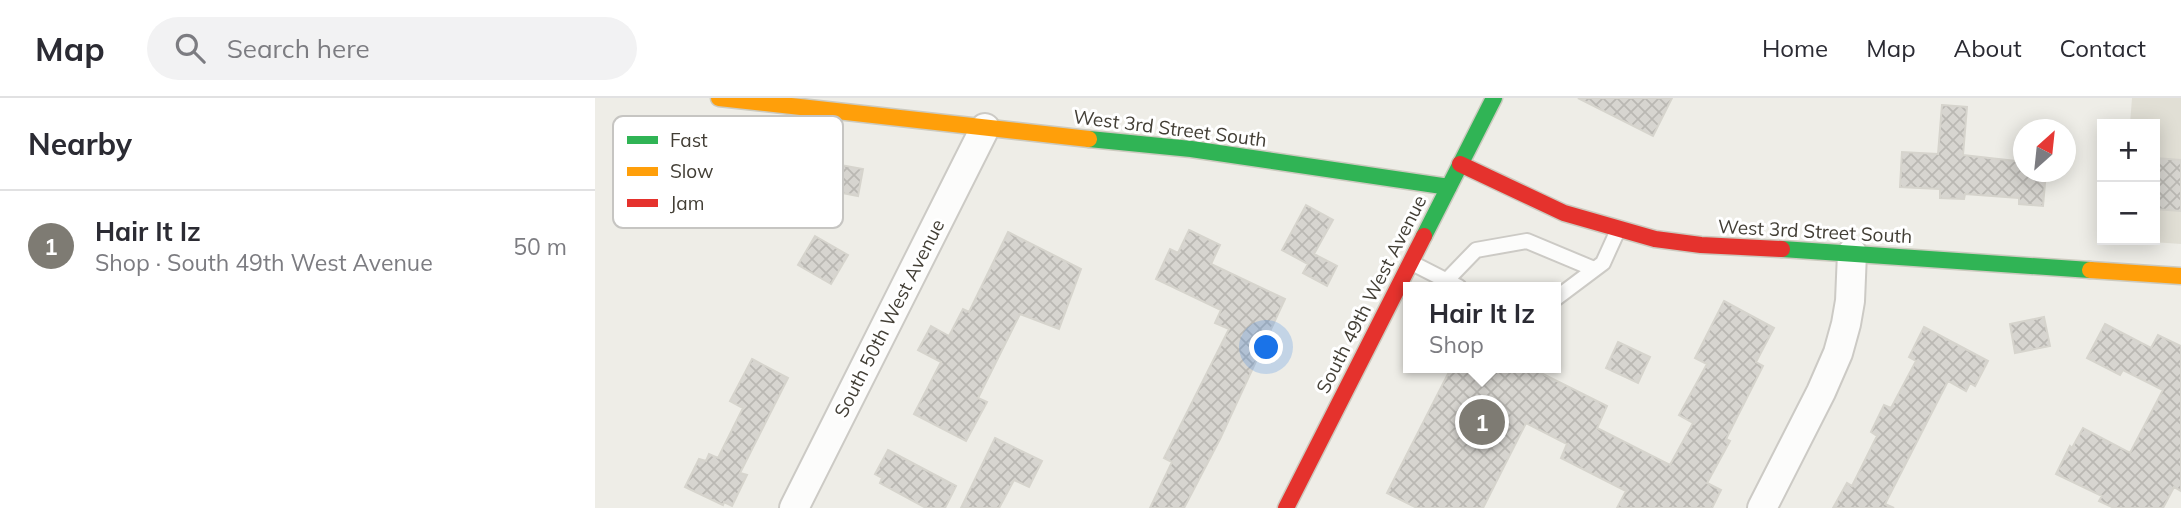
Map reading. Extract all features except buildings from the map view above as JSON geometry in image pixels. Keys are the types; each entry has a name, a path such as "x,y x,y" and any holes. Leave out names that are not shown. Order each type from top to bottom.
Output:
{"street":[{"name":"West 3rd Street South","path":"719,98 1191,149 1449,187"},
{"name":"South 49th West Avenue","path":"1286,508 1494,98"},
{"name":"South 50th West Avenue","path":"794,508 985,128"},
{"name":"West 3rd Street South","path":"1461,163 1564,213 1655,239 1701,245 2181,276"},
{"path":"1762,508 1838,353 1850,301 1852,253"}],"lane":[{"path":"1561,295 1603,263 1618,229"},
{"path":"1454,282 1476,250 1527,241 1594,269"},
{"path":"1411,262 1449,282"}],"shaded area":[{"path":"2132,98 2181,98 2181,244 2160,243 2160,119 2130,119"}],"traffic: fast":[{"path":"1424,236 1494,98"},
{"path":"1089,139 1191,149 1449,187"},
{"path":"1782,249 2090,270"}],"traffic: slow":[{"path":"719,98 1089,139"},
{"path":"2090,270 2181,276"}],"traffic: jam":[{"path":"1460,164 1564,213 1655,239 1701,245 1782,249"},
{"path":"1286,508 1424,236"}],"place":[{"name":"Hair It Iz","path":"1482,422"}]}
